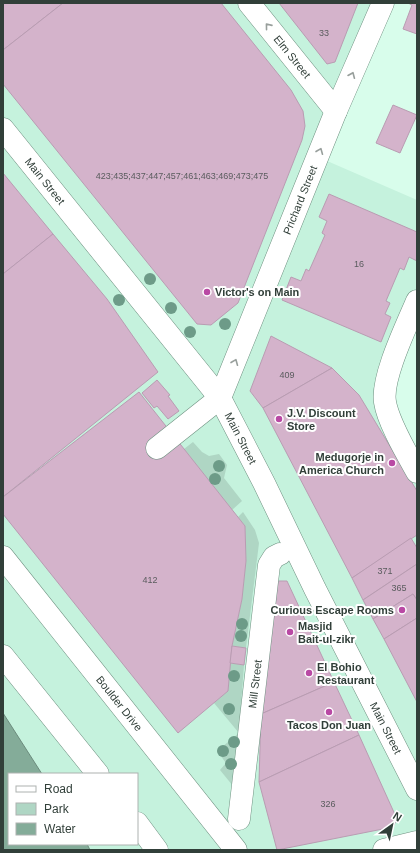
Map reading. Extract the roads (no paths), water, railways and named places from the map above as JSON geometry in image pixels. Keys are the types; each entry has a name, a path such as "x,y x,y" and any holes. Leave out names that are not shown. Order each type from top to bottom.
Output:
{"main road":[{"name":"Elm Street","path":"249,3 336,111"},
{"name":"Prichard Street","path":"220,398 336,111 383,3"},
{"name":"Main Street","path":"3,128 220,398 417,789"},
{"path":"414,308 392,361 384,394 386,407 391,421 417,472"},
{"path":"157,448 220,398"},
{"name":"Mill Street","path":"239,819 269,565 274,557 280,554"},
{"name":"Boulder Drive","path":"3,557 236,850"},
{"path":"3,656 97,773"},
{"path":"138,824 157,850"},
{"path":"384,850 417,842"}],"water":[{"path":"3,713 41,773 8,773 8,845 88,845 90,850 3,850"}],"place":[{"name":"Victor's on Main","path":"207,292"},
{"name":"J.V. Discount Store","path":"279,419"},
{"name":"Medugorje in America Church","path":"392,463"},
{"name":"Curious Escape Rooms","path":"402,610"},
{"name":"Masjid Bait-ul-zikr","path":"290,632"},
{"name":"El Bohio Restaurant","path":"309,673"},
{"name":"Tacos Don Juan","path":"329,712"}]}
